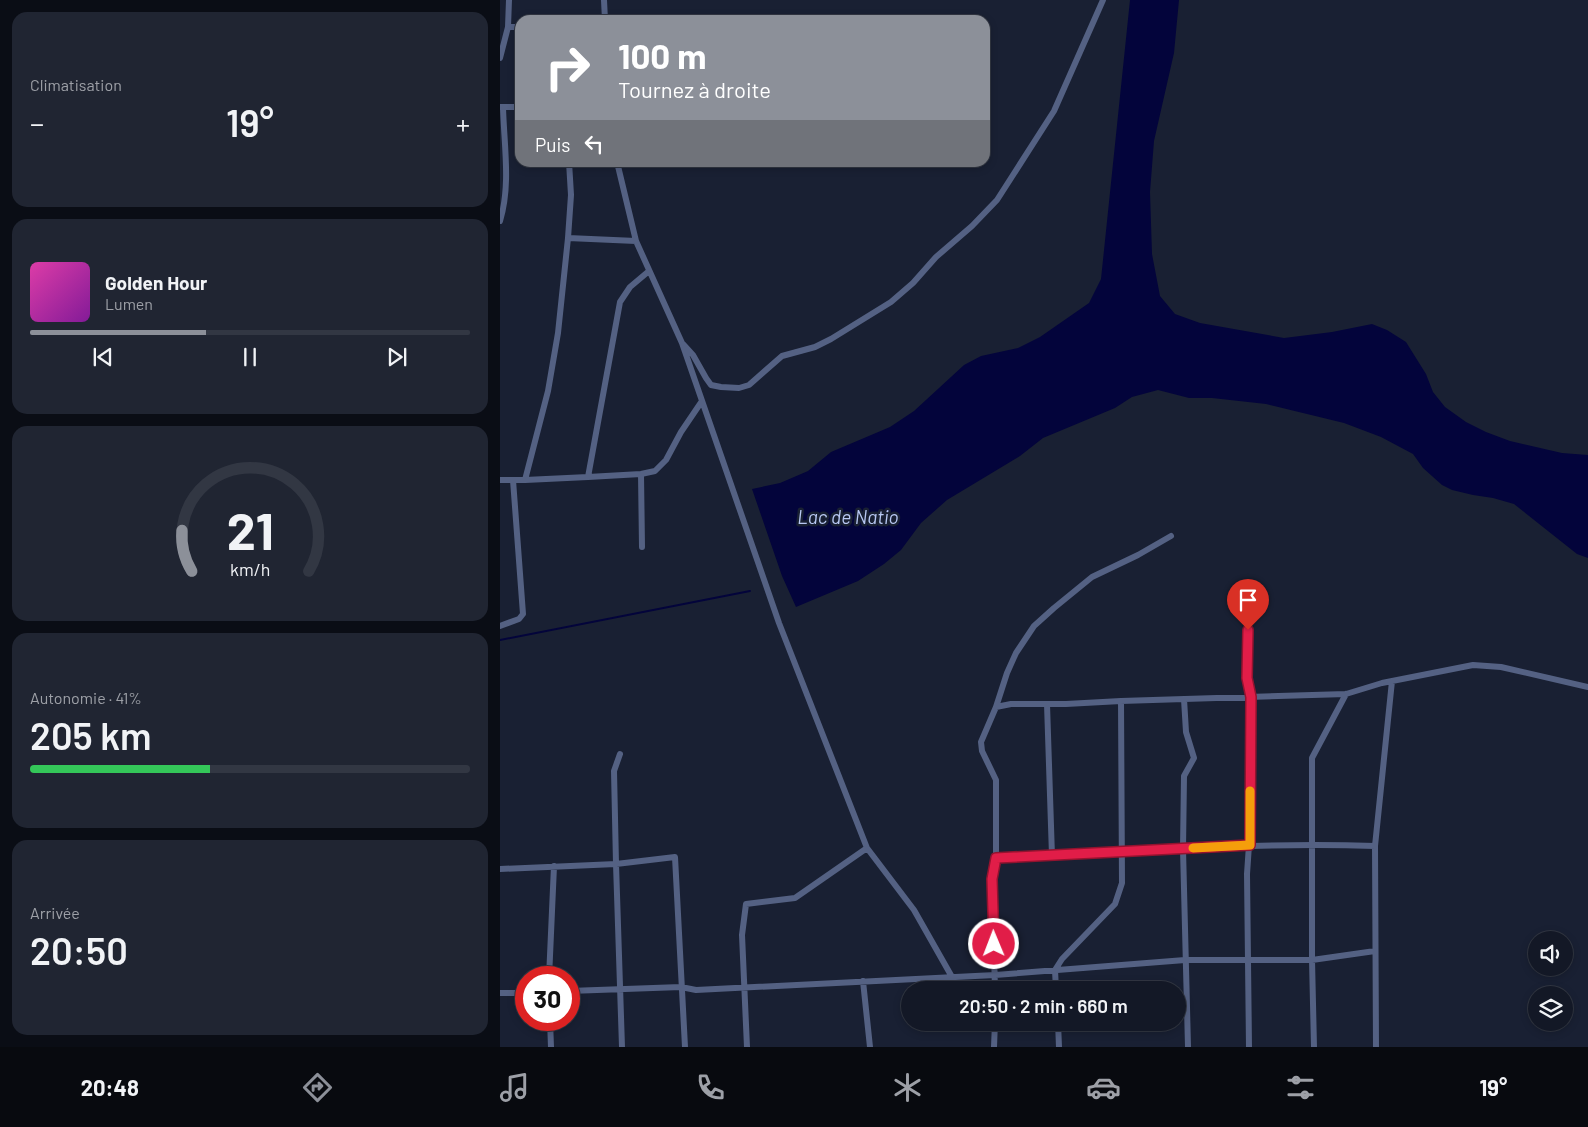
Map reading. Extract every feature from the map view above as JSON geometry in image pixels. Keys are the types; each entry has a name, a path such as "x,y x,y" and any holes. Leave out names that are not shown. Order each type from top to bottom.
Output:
{"street":[{"path":"500,58 508,27 509,0"},
{"path":"604,0 605,15"},
{"path":"682,343 689,349 711,384 720,387 740,388 749,385 782,356 815,348 847,331 891,302 913,283 936,257 972,226 996,200 1054,111 1103,0"},
{"path":"508,27 515,27"},
{"path":"500,221 504,207 506,186 502,107 515,107"},
{"path":"525,480 548,391 558,333 571,195 569,167"},
{"path":"618,167 636,241 682,343 780,623 867,848 914,910 952,977"},
{"path":"568,238 636,241"},
{"path":"588,477 620,302 630,287 649,271"},
{"path":"500,480 641,474 655,471 666,460 681,432 702,401"},
{"path":"641,474 642,547"},
{"path":"500,626 519,618 523,614 513,480"},
{"path":"995,981 992,879 996,858 996,780 982,751 981,742 996,707 1007,673 1016,653 1034,626 1092,577 1138,555 1171,536"},
{"path":"1248,630 1247,678 1251,697 1250,845 1247,874 1249,1047"},
{"path":"996,707 1011,704 1346,694 1392,681 1473,665 1501,667 1588,687"},
{"path":"1376,1047 1375,846 1392,681"},
{"path":"1314,1047 1312,758 1346,694"},
{"path":"1184,699 1186,732 1194,758 1184,776 1183,849 1188,1047"},
{"path":"1056,981 1055,970 1062,959 1115,904 1122,884 1121,701"},
{"path":"1047,704 1052,856"},
{"path":"620,754 614,771 622,1047"},
{"path":"996,858 1250,845 1375,846"},
{"path":"747,1047 742,935 746,904 795,898 867,848"},
{"path":"500,868 616,864 675,857 681,987 686,1047"},
{"path":"550,966 554,866"},
{"path":"580,990 681,987 696,990 995,975 1185,960 1312,960 1375,951"},
{"path":"863,981 870,1047"},
{"path":"500,993 515,993"},
{"path":"550,1031 551,1047"},
{"path":"994,1031 994,1047"},
{"path":"1058,1031 1059,1047"}],"water":[{"name":"Lac de Natio","path":"1130,0 1179,0 1174,53 1154,141 1150,192 1152,254 1160,296 1175,314 1200,323 1284,338 1332,332 1372,324 1387,330 1406,342 1426,374 1433,392 1445,407 1466,422 1510,441 1562,453 1588,455 1588,558 1577,554 1514,504 1452,490 1442,485 1423,468 1413,454 1381,437 1344,423 1266,404 1212,398 1189,398 1158,390 1132,397 1115,408 1043,438 1020,456 947,500 921,523 901,550 884,564 858,581 796,607 782,576 752,489 780,483 808,471 831,452 890,427 914,411 964,365 981,356 1018,348 1040,337 1089,303 1101,279"}],"waterway":[{"path":"500,640 750,591"}],"slow traffic":[{"path":"1193,848 1250,845 1250,791"}],"route":[{"path":"994,944 992,879 996,858 1250,845 1251,697 1247,678 1248,630"}]}
